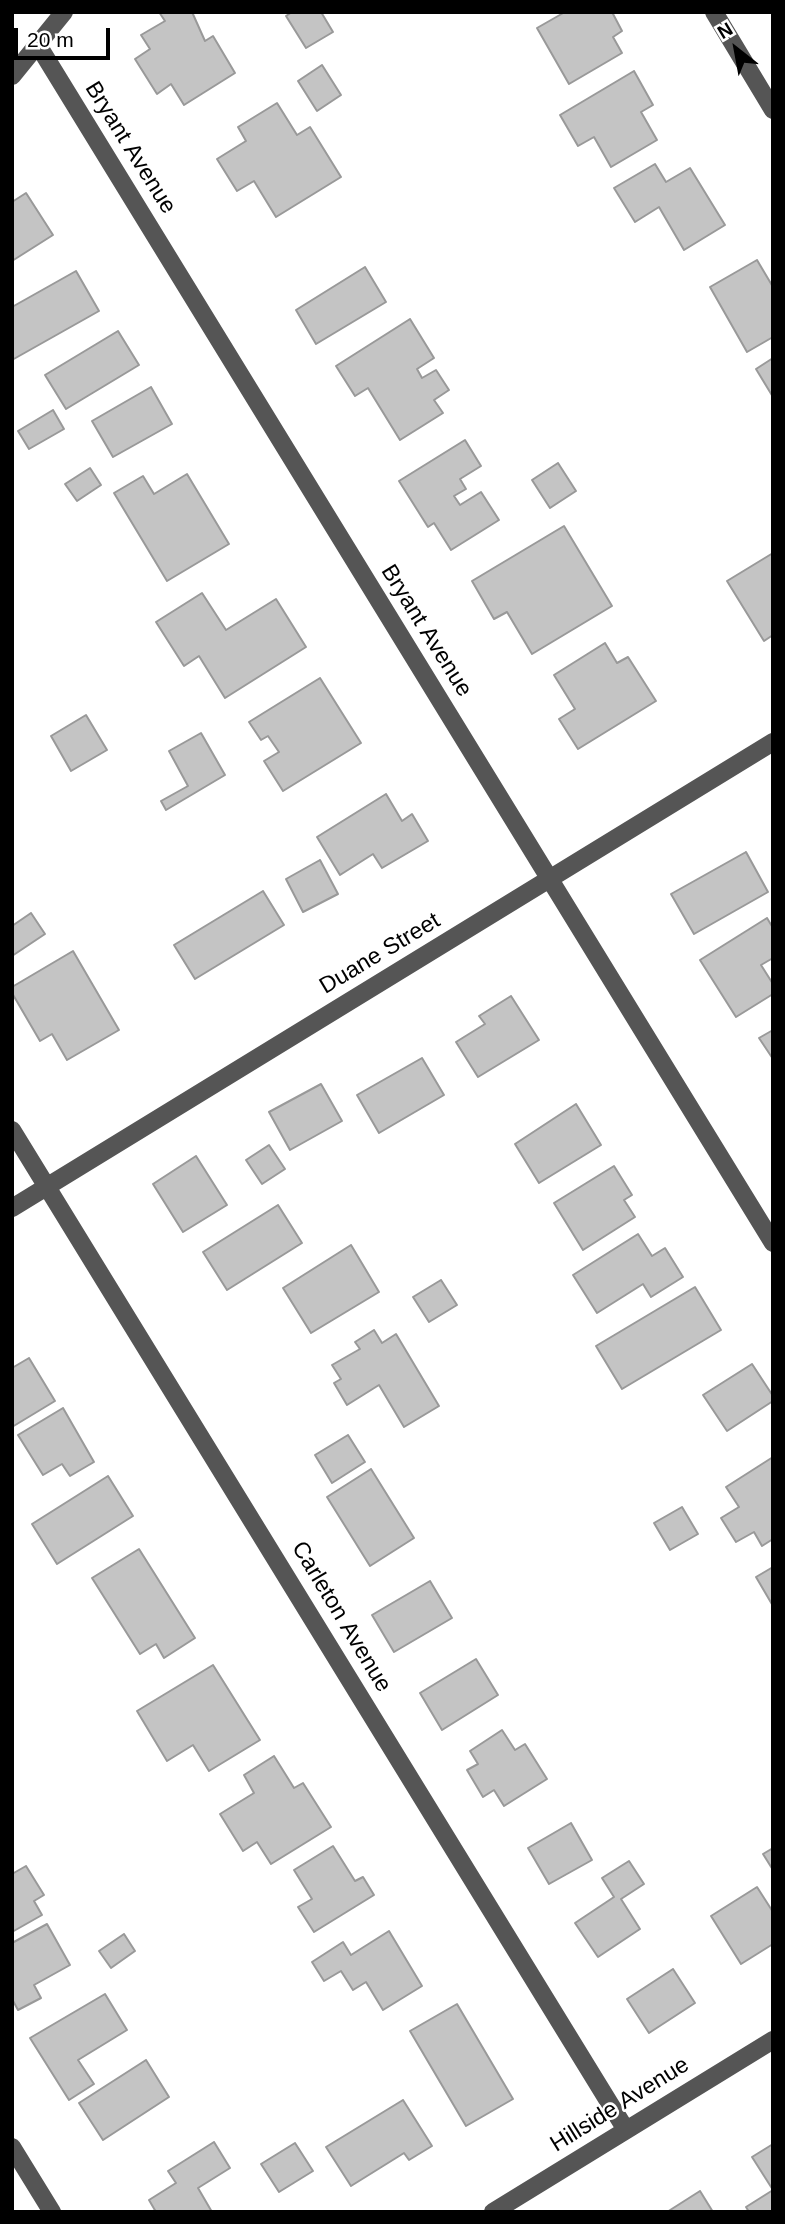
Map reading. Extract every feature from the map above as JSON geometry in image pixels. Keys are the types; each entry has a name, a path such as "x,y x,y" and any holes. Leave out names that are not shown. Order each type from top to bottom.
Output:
{"street":[{"path":"12,76 64,12"},
{"path":"714,12 773,110"},
{"name":"Bryant Avenue","path":"38,45 773,1243"},
{"name":"Duane Street","path":"12,1208 773,742"},
{"name":"Carleton Avenue","path":"12,1130 626,2130"},
{"name":"Hillside Avenue","path":"493,2212 773,2040"},
{"path":"12,2147 52,2212"}],"building":[{"path":"159,12 192,12 205,41 213,36 235,73 184,105 171,84 157,94 135,59 150,49 141,35 165,21"},
{"path":"292,12 321,12 333,32 306,48 286,16"},
{"path":"565,12 612,12 622,31 613,37 622,53 569,84 537,28"},
{"path":"322,65 341,95 317,111 298,81"},
{"path":"634,71 653,105 641,112 657,140 611,167 594,137 578,146 560,115"},
{"path":"277,103 297,135 310,127 341,177 276,217 254,181 237,191 217,159 246,141 238,127"},
{"path":"655,164 666,182 690,168 725,225 684,250 659,207 635,222 614,188"},
{"path":"26,193 53,235 12,261 12,202"},
{"path":"757,260 773,287 773,337 747,352 710,287"},
{"path":"365,267 386,302 316,344 296,310"},
{"path":"76,271 99,311 12,360 12,307"},
{"path":"410,319 434,358 417,369 422,378 436,370 449,390 434,400 443,413 400,440 368,388 355,396 336,366"},
{"path":"118,331 139,365 66,409 45,375"},
{"path":"773,358 773,397 756,369"},
{"path":"151,387 172,424 113,457 92,421"},
{"path":"53,410 64,429 29,449 18,431"},
{"path":"465,440 481,466 460,479 466,489 454,496 460,505 481,492 499,520 451,550 434,523 428,527 399,481"},
{"path":"558,463 576,491 550,508 532,480"},
{"path":"90,468 101,485 77,501 65,484"},
{"path":"187,474 229,544 167,581 114,493 143,476 154,494"},
{"path":"564,526 612,606 532,654 507,612 494,619 472,581"},
{"path":"773,553 773,635 764,641 727,581"},
{"path":"202,593 226,630 276,599 306,647 225,698 199,656 184,666 156,622"},
{"path":"605,643 617,663 628,657 656,701 578,749 559,719 575,709 554,675"},
{"path":"320,678 361,743 283,791 264,761 279,752 268,736 261,740 249,722"},
{"path":"86,715 107,750 71,771 51,736"},
{"path":"201,733 225,775 166,810 161,801 188,786 169,751"},
{"path":"386,794 402,821 412,814 428,841 382,868 373,854 340,875 317,837"},
{"path":"746,852 768,892 694,934 671,894"},
{"path":"320,860 338,894 303,912 286,879"},
{"path":"263,891 284,925 195,979 174,945"},
{"path":"31,913 45,934 12,956 12,926"},
{"path":"767,918 773,928 773,958 761,965 773,984 773,994 736,1017 700,960"},
{"path":"73,951 119,1030 67,1060 52,1034 40,1041 12,993 12,987"},
{"path":"511,996 539,1040 478,1077 456,1042 485,1024 479,1016"},
{"path":"773,1030 773,1059 759,1038"},
{"path":"422,1058 444,1095 379,1133 357,1095"},
{"path":"321,1084 342,1121 290,1150 269,1112"},
{"path":"576,1104 601,1145 539,1183 515,1144"},
{"path":"269,1145 285,1169 262,1184 246,1160"},
{"path":"196,1156 227,1205 183,1232 153,1184"},
{"path":"614,1166 632,1195 624,1200 635,1217 583,1250 554,1203"},
{"path":"278,1205 302,1243 227,1290 203,1252"},
{"path":"638,1234 652,1256 665,1248 683,1277 651,1297 643,1284 597,1313 573,1275"},
{"path":"351,1245 379,1292 311,1333 283,1288"},
{"path":"441,1280 457,1305 429,1322 413,1297"},
{"path":"695,1287 721,1330 622,1389 596,1346"},
{"path":"374,1330 382,1343 396,1334 439,1406 404,1427 379,1385 347,1405 334,1383 341,1379 332,1365 360,1349 355,1342"},
{"path":"29,1358 55,1401 12,1427 12,1368"},
{"path":"752,1364 773,1396 773,1401 727,1431 703,1395"},
{"path":"63,1408 94,1462 70,1476 62,1464 43,1475 18,1435"},
{"path":"348,1435 365,1462 332,1483 315,1455"},
{"path":"773,1457 773,1539 762,1546 754,1532 736,1542 721,1518 739,1507 726,1487"},
{"path":"371,1469 414,1538 370,1566 327,1497"},
{"path":"108,1476 133,1516 57,1564 32,1524"},
{"path":"682,1507 698,1534 670,1550 654,1523"},
{"path":"139,1549 195,1638 164,1658 156,1644 140,1654 92,1578"},
{"path":"773,1567 773,1606 756,1577"},
{"path":"430,1581 452,1618 394,1652 372,1615"},
{"path":"476,1659 498,1695 442,1730 420,1693"},
{"path":"213,1665 260,1740 209,1771 193,1745 167,1761 137,1711"},
{"path":"502,1730 515,1750 525,1744 547,1779 504,1806 494,1790 483,1797 467,1770 478,1764 470,1751"},
{"path":"274,1756 294,1788 303,1783 331,1827 271,1864 257,1842 243,1851 220,1814 254,1793 244,1775"},
{"path":"571,1823 592,1860 549,1884 528,1848"},
{"path":"333,1846 355,1881 363,1877 374,1895 314,1932 298,1907 312,1899 294,1870"},
{"path":"773,1848 773,1870 763,1854"},
{"path":"629,1861 644,1884 621,1899 640,1929 598,1957 575,1923 614,1897 602,1878"},
{"path":"26,1866 44,1895 34,1901 42,1915 12,1932 12,1874"},
{"path":"757,1887 773,1912 773,1944 741,1964 711,1916"},
{"path":"47,1924 70,1965 34,1985 41,1998 18,2010 12,1999 12,1943"},
{"path":"389,1931 422,1986 383,2010 366,1982 353,1990 341,1971 324,1981 312,1962 343,1942 351,1955"},
{"path":"124,1934 135,1951 111,1968 99,1951"},
{"path":"673,1969 695,2003 649,2033 627,1999"},
{"path":"105,1994 127,2030 78,2060 94,2084 69,2100 30,2038"},
{"path":"457,2004 513,2099 466,2126 410,2031"},
{"path":"146,2060 169,2097 103,2140 79,2103"},
{"path":"403,2100 432,2146 409,2160 404,2153 351,2186 326,2147"},
{"path":"214,2142 230,2168 198,2188 212,2212 156,2212 149,2200 176,2183 168,2171"},
{"path":"295,2143 313,2171 279,2192 261,2164"},
{"path":"773,2144 773,2190 752,2157"},
{"path":"773,2190 773,2212 749,2212 746,2207"},
{"path":"700,2191 713,2212 667,2212"}]}
